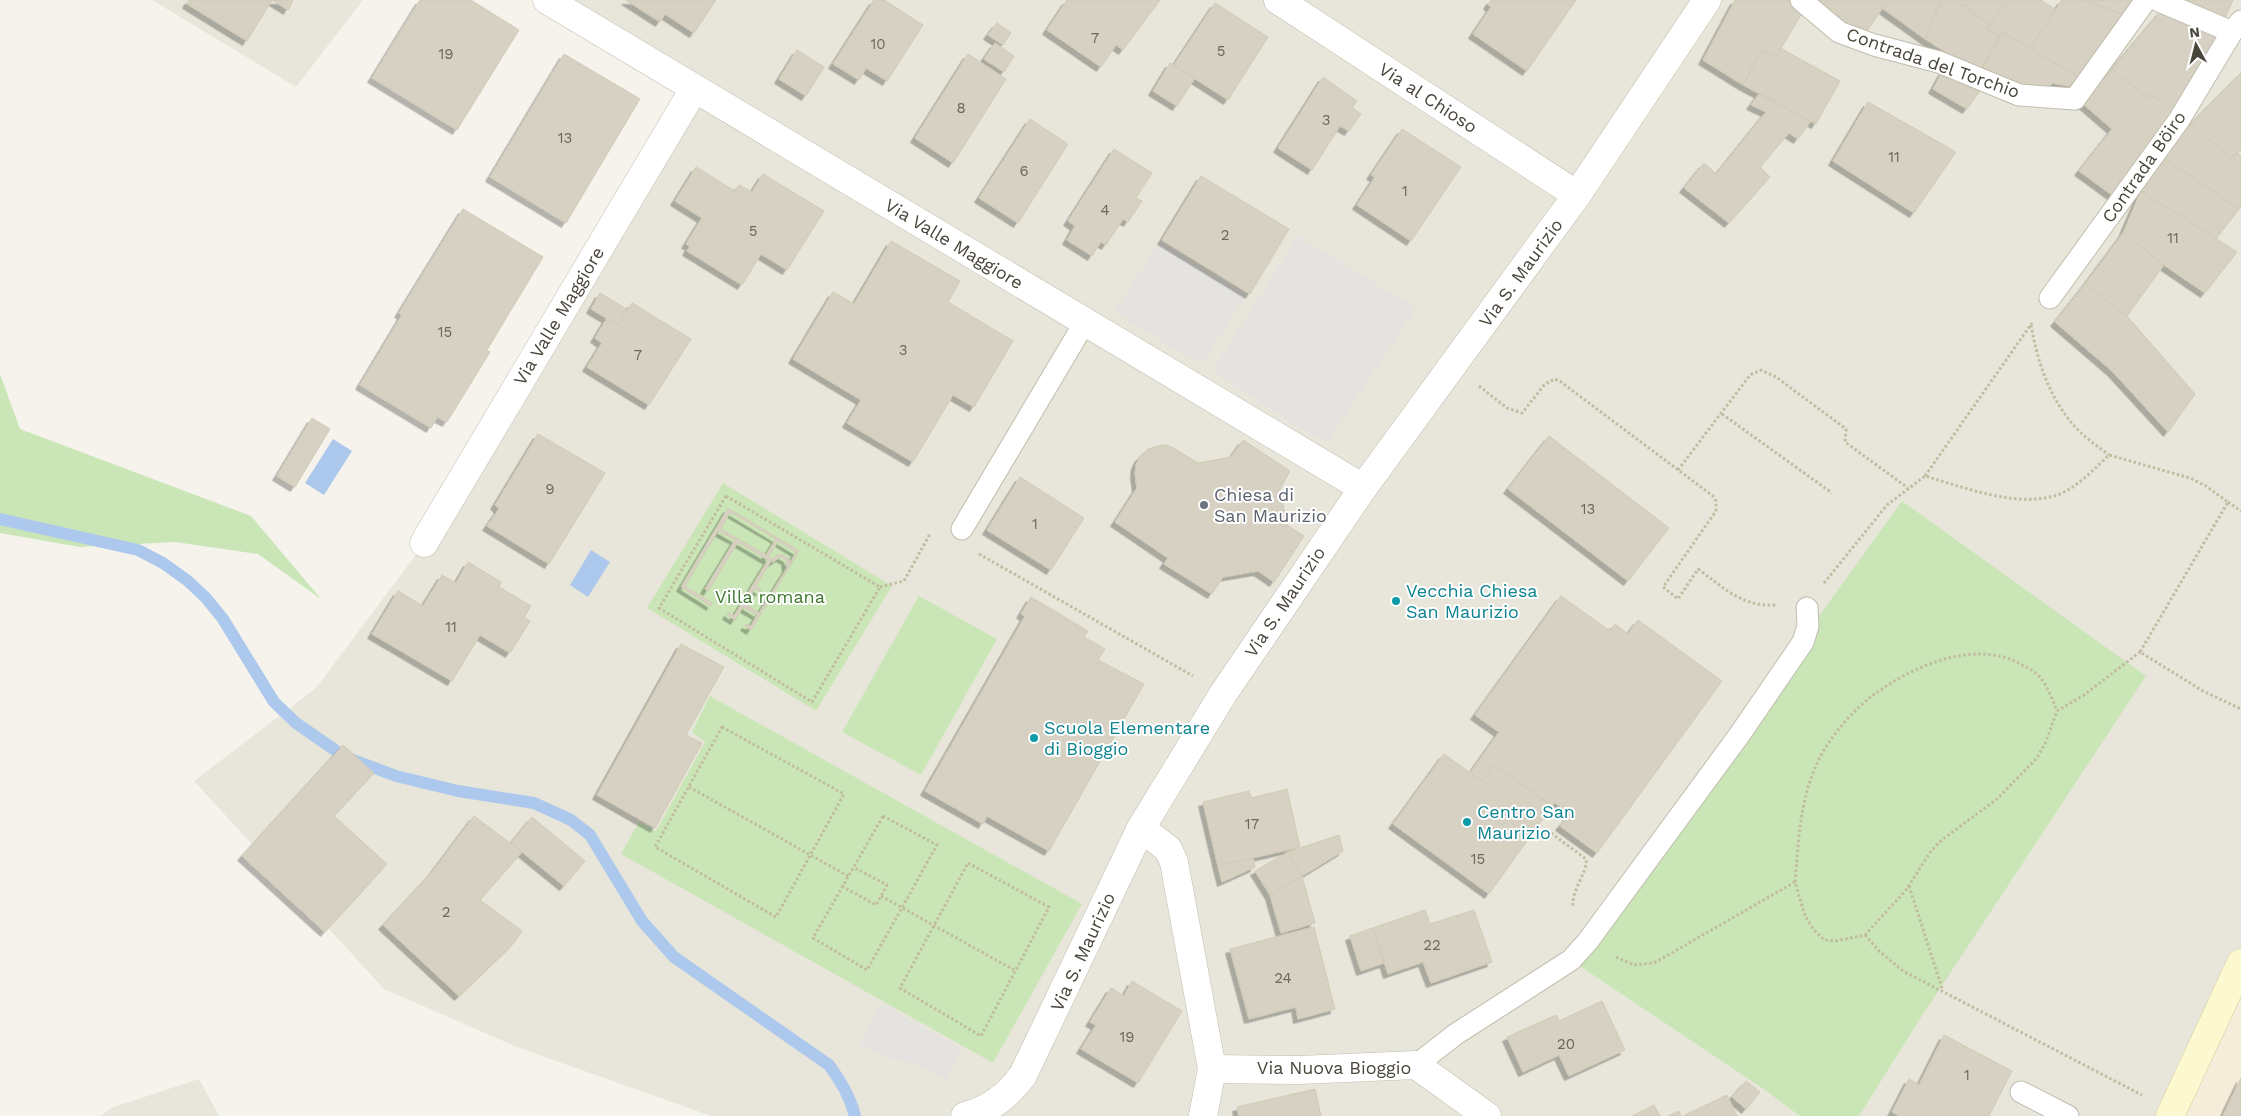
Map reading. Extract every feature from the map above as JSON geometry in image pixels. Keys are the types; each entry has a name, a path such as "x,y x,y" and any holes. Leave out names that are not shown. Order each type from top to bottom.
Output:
{"main road":[{"path":"2171,1113 2241,963"}],"street":[{"name":"Via Valle Maggiore","path":"547,0 1363,488"},
{"name":"Via al Chioso","path":"1278,0 1577,196"},
{"name":"Via S. Maurizio","path":"965,1116 991,1106 1005,1096 1027,1069 1141,828 1223,694 1363,488 1577,196 1707,0"},
{"name":"Via Valle Maggiore","path":"424,544 694,89"},
{"path":"1141,828 1168,849 1174,862 1212,1069 1203,1116"},
{"name":"Via Nuova Bioggio","path":"1212,1069 1299,1070 1416,1065 1487,1116"}],"lane":[{"name":"Contrada del Torchio","path":"1801,0 1839,32 1874,45 1939,62 2019,95 2075,99 2146,0"},
{"path":"2157,0 2237,26"},
{"name":"Contrada Böiro","path":"2050,298 2179,120 2237,26"},
{"path":"962,529 1085,322"},
{"path":"1416,1065 1456,1034 1571,960 1588,941 1740,734 1803,642 1808,626 1807,608"},
{"path":"2021,1092 2068,1116"}],"path":[{"path":"1818,587 1825,583 1887,505 1925,476 2050,298"},
{"path":"2031,324 2036,354 2045,381 2060,406 2079,430 2109,455 2190,478 2206,486 2241,511"},
{"path":"1453,366 1514,412 1522,413 1545,384 1555,379 1713,496 1717,506 1709,522 1662,587 1678,599 1698,569 1736,597 1756,605 1775,606 1783,603"},
{"path":"1678,470 1750,375 1755,371 1761,370 1776,377 1846,430 1845,442 1909,488"},
{"path":"1722,414 1832,493"},
{"path":"1925,476 1990,495 2039,498 2054,496 2077,484 2109,455"},
{"path":"880,587 812,702 659,608 726,496 880,587 904,581 929,537"},
{"path":"2057,711 2042,679 2030,669 2006,657 1989,654 1967,655 1937,662 1904,675 1871,697 1845,723 1824,750 1812,775 1800,813 1795,882 1805,916 1814,930 1824,940 1835,941 1864,935 1909,886 1931,851 1943,838 1997,799 2036,759 2045,744 2057,711 2084,695 2140,652 2228,502"},
{"path":"962,529 955,540 1223,694"},
{"path":"2140,652 2203,691 2241,709"},
{"path":"722,727 844,794 810,855 776,917 655,847 722,727"},
{"path":"689,787 848,876"},
{"path":"883,816 938,845 867,970 814,938 853,867 883,816"},
{"path":"1547,830 1586,860 1587,864 1575,889 1573,899 1574,916 1578,928 1588,941 1634,965 1654,963 1795,882"},
{"path":"968,863 1049,907 1014,970 981,1036 900,988 968,863"},
{"path":"842,886 876,905 887,886 853,867"},
{"path":"1909,886 1943,991"},
{"path":"881,896 1014,970"},
{"path":"1864,935 1879,951 1903,970 2171,1113"}],"shaded area":[{"path":"152,0 363,0 296,87"},
{"path":"547,0 2241,0 2241,1116 711,1116 517,1047 384,989 194,781 316,688 424,544 694,90"},
{"path":"1298,236 1416,308 1327,442 1289,421 1212,371"},
{"path":"1160,242 1246,296 1201,365 1114,312"},
{"path":"2241,963 2241,1116 2170,1116"},
{"path":"882,1004 962,1049 945,1079 919,1065 882,1056 859,1043"},
{"path":"199,1079 219,1116 101,1116 111,1108"}],"green space":[{"path":"0,374 20,429 251,516 321,599 258,554 175,542 80,547 0,533"},
{"name":"Villa romana","path":"723,483 892,586 816,711 647,608"},
{"path":"1902,501 2146,676 1918,1022 1859,1116 1800,1116 1765,1090 1571,960"},
{"path":"919,596 997,639 921,775 842,732"},
{"path":"710,696 1082,904 993,1063 621,854 639,822 656,831 705,742 692,732"}],"water":[{"path":"333,439 352,451 324,495 305,483"},
{"path":"591,550 610,562 588,597 570,585"}],"building":[{"path":"189,0 272,0 247,41 187,4"},
{"path":"272,0 293,0 288,10"},
{"path":"420,0 471,0 519,30 457,130 372,78"},
{"path":"626,0 716,0 694,33 665,14 660,22"},
{"path":"874,0 884,0 923,25 887,81 866,68 859,80 833,64"},
{"path":"1067,0 1160,0 1123,50 1116,45 1101,67 1047,30"},
{"path":"1491,0 1576,0 1527,71 1473,34 1491,7 1488,5"},
{"path":"1735,0 1795,0 1802,13 1776,57 1762,50 1743,85 1703,60"},
{"path":"1815,0 1888,0 1865,34 1821,14"},
{"path":"1888,0 1941,0 1925,39 1882,8"},
{"path":"1941,0 1954,0 1990,25 1987,29 1999,37 1979,73 1925,39"},
{"path":"1954,0 2008,0 1990,25"},
{"path":"2008,0 2041,0 2056,10 2030,48 2002,32 1999,37 1987,29"},
{"path":"2062,0 2082,0 2128,16 2079,78 2030,48"},
{"path":"2082,0 2134,0 2128,16"},
{"path":"2166,0 2233,0 2223,23"},
{"path":"1215,3 1268,37 1228,100 1174,65"},
{"path":"2162,10 2225,39 2171,109 2150,94 2148,98 2112,69"},
{"path":"997,23 1011,33 1003,45 988,35"},
{"path":"2002,32 2079,78 2069,86 2052,83 2048,89 2027,92 1983,67"},
{"path":"995,43 1014,56 1004,72 984,59"},
{"path":"1780,48 1840,81 1816,124 1743,85 1762,50 1776,57"},
{"path":"797,50 824,67 806,96 779,79"},
{"path":"564,54 640,99 566,223 490,177"},
{"path":"968,54 1006,79 953,163 915,138"},
{"path":"1170,63 1195,78 1177,106 1153,91"},
{"path":"2112,69 2148,98 2150,94 2171,109 2170,123 2116,198 2079,171 2112,129 2082,103"},
{"path":"1943,71 1982,88 1967,109 1933,89"},
{"path":"2241,73 2241,150 2231,158 2190,124"},
{"path":"1323,77 1357,101 1352,108 1361,114 1349,131 1340,126 1312,170 1278,148"},
{"path":"1759,94 1811,121 1798,139 1789,133 1760,167 1770,177 1729,223 1684,188 1704,163 1716,174 1766,112 1751,105"},
{"path":"1868,102 1956,152 1914,213 1833,161"},
{"path":"1030,119 1068,144 1018,223 979,198"},
{"path":"2190,124 2231,158 2238,153 2241,156 2241,206 2239,209 2164,158"},
{"path":"1402,129 1461,167 1411,241 1357,205 1375,177 1371,175"},
{"path":"1114,149 1152,173 1136,198 1142,201 1128,222 1123,219 1106,245 1101,242 1092,256 1067,240 1075,226 1068,221"},
{"path":"2164,158 2239,209 2216,239 2141,191"},
{"path":"696,167 735,191 739,185 752,192 763,174 824,211 787,270 761,254 742,285 687,251 690,246 686,244 702,218 675,201"},
{"path":"1201,176 1289,229 1250,294 1162,240"},
{"path":"2141,191 2237,252 2205,293 2164,265 2123,233"},
{"path":"463,209 543,257 487,350 490,352 447,422 437,417 431,428 360,385 402,315 399,313"},
{"path":"2123,233 2164,265 2127,316 2085,284"},
{"path":"891,241 960,281 948,302 1013,341 974,407 953,395 913,462 847,423 861,400 793,359 833,292 854,304"},
{"path":"2085,284 2127,316 2147,339 2112,371 2055,322"},
{"path":"600,293 628,310 618,325 591,309"},
{"path":"632,303 691,339 649,405 587,367 602,343 595,338 607,318 618,325"},
{"path":"2147,339 2195,394 2168,432 2112,371"},
{"path":"312,418 330,429 295,487 277,476"},
{"path":"538,434 605,473 549,564 487,526 499,509 495,505"},
{"path":"1549,436 1669,528 1628,581 1508,489"},
{"name":"Chiesa di San Maurizio","path":"1243,440 1290,471 1280,489 1287,525 1304,536 1274,582 1258,571 1223,577 1212,594 1164,564 1168,558 1115,522 1137,488 1136,465 1139,458 1148,449 1162,445 1170,446 1198,463 1231,457"},
{"path":"1020,477 1084,518 1051,570 987,530"},
{"path":"728,508 799,551 751,630 745,626 747,624 751,626 757,615 743,607 735,620 727,615 729,612 734,616 768,560 738,542 708,591 705,589 735,540 718,531 685,586 712,603 711,606 681,587","holes":["730,512 776,539 766,555 721,529","778,541 796,552 790,563 788,558 783,555 777,555 773,559 769,556","780,557 786,560 787,568 759,613 745,604 755,588 760,592 761,590 756,586 771,561 773,562"]},
{"path":"468,562 501,582 499,587 531,606 524,617 530,621 510,653 480,635 452,681 372,634 398,591 423,606 442,575 456,583"},
{"path":"1561,596 1610,631 1615,624 1628,634 1638,620 1722,681 1597,853 1560,826 1570,814 1555,803 1552,806 1494,765 1482,781 1470,773 1499,732 1475,715"},
{"name":"Scuola Elementare di Bioggio","path":"1031,597 1088,631 1084,637 1105,649 1098,660 1144,684 1049,851 987,816 983,824 925,791 1025,616 1021,614"},
{"path":"681,644 724,667 686,735 702,743 655,828 597,795"},
{"path":"343,745 374,773 334,816 387,864 325,932 242,856"},
{"path":"1444,754 1482,781 1494,765 1552,806 1489,894 1393,824"},
{"path":"1287,789 1300,847 1218,866 1203,802 1249,791 1251,798"},
{"path":"474,816 522,852 480,900 522,931 513,944 459,996 383,925 433,871"},
{"path":"532,817 585,861 564,886 511,843"},
{"path":"1339,835 1343,851 1302,876 1288,852"},
{"path":"1288,852 1302,876 1270,895 1255,871"},
{"path":"1253,858 1255,867 1222,882 1218,866"},
{"path":"1302,876 1315,923 1281,933 1270,895"},
{"path":"1425,910 1430,924 1474,910 1492,962 1431,983 1423,962 1388,974 1373,928"},
{"path":"1314,927 1335,1009 1298,1019 1296,1007 1249,1019 1230,949"},
{"path":"1373,928 1384,963 1361,971 1350,936"},
{"path":"1132,981 1182,1011 1138,1083 1081,1049 1096,1025 1090,1022 1111,988 1124,996"},
{"path":"1602,1001 1625,1050 1569,1076 1559,1055 1523,1072 1507,1037 1556,1015 1559,1021"},
{"path":"1944,1035 2012,1071 1989,1116 1900,1116 1892,1112 1909,1079 1919,1085"},
{"path":"2241,1078 2241,1116 2223,1116 2229,1103"},
{"path":"1746,1081 1760,1092 1746,1109 1732,1097"},
{"path":"1315,1089 1321,1116 1239,1116 1237,1107"},
{"path":"1727,1095 1737,1116 1683,1116"},
{"path":"1654,1105 1660,1116 1632,1116"},
{"path":"1679,1111 1681,1116 1668,1116"}],"waterway":[{"path":"0,519 138,550 163,563 188,581 206,598 223,619 274,702 296,723 345,757 396,776 458,791 534,803 571,820 590,835 642,921 674,957 829,1065 845,1089 855,1116"}],"place":[{"name":"Chiesa di San Maurizio","path":"1204,505"},
{"name":"Vecchia Chiesa San Maurizio","path":"1396,601"},
{"name":"Scuola Elementare di Bioggio","path":"1034,738"},
{"name":"Centro San Maurizio","path":"1467,822"}]}
